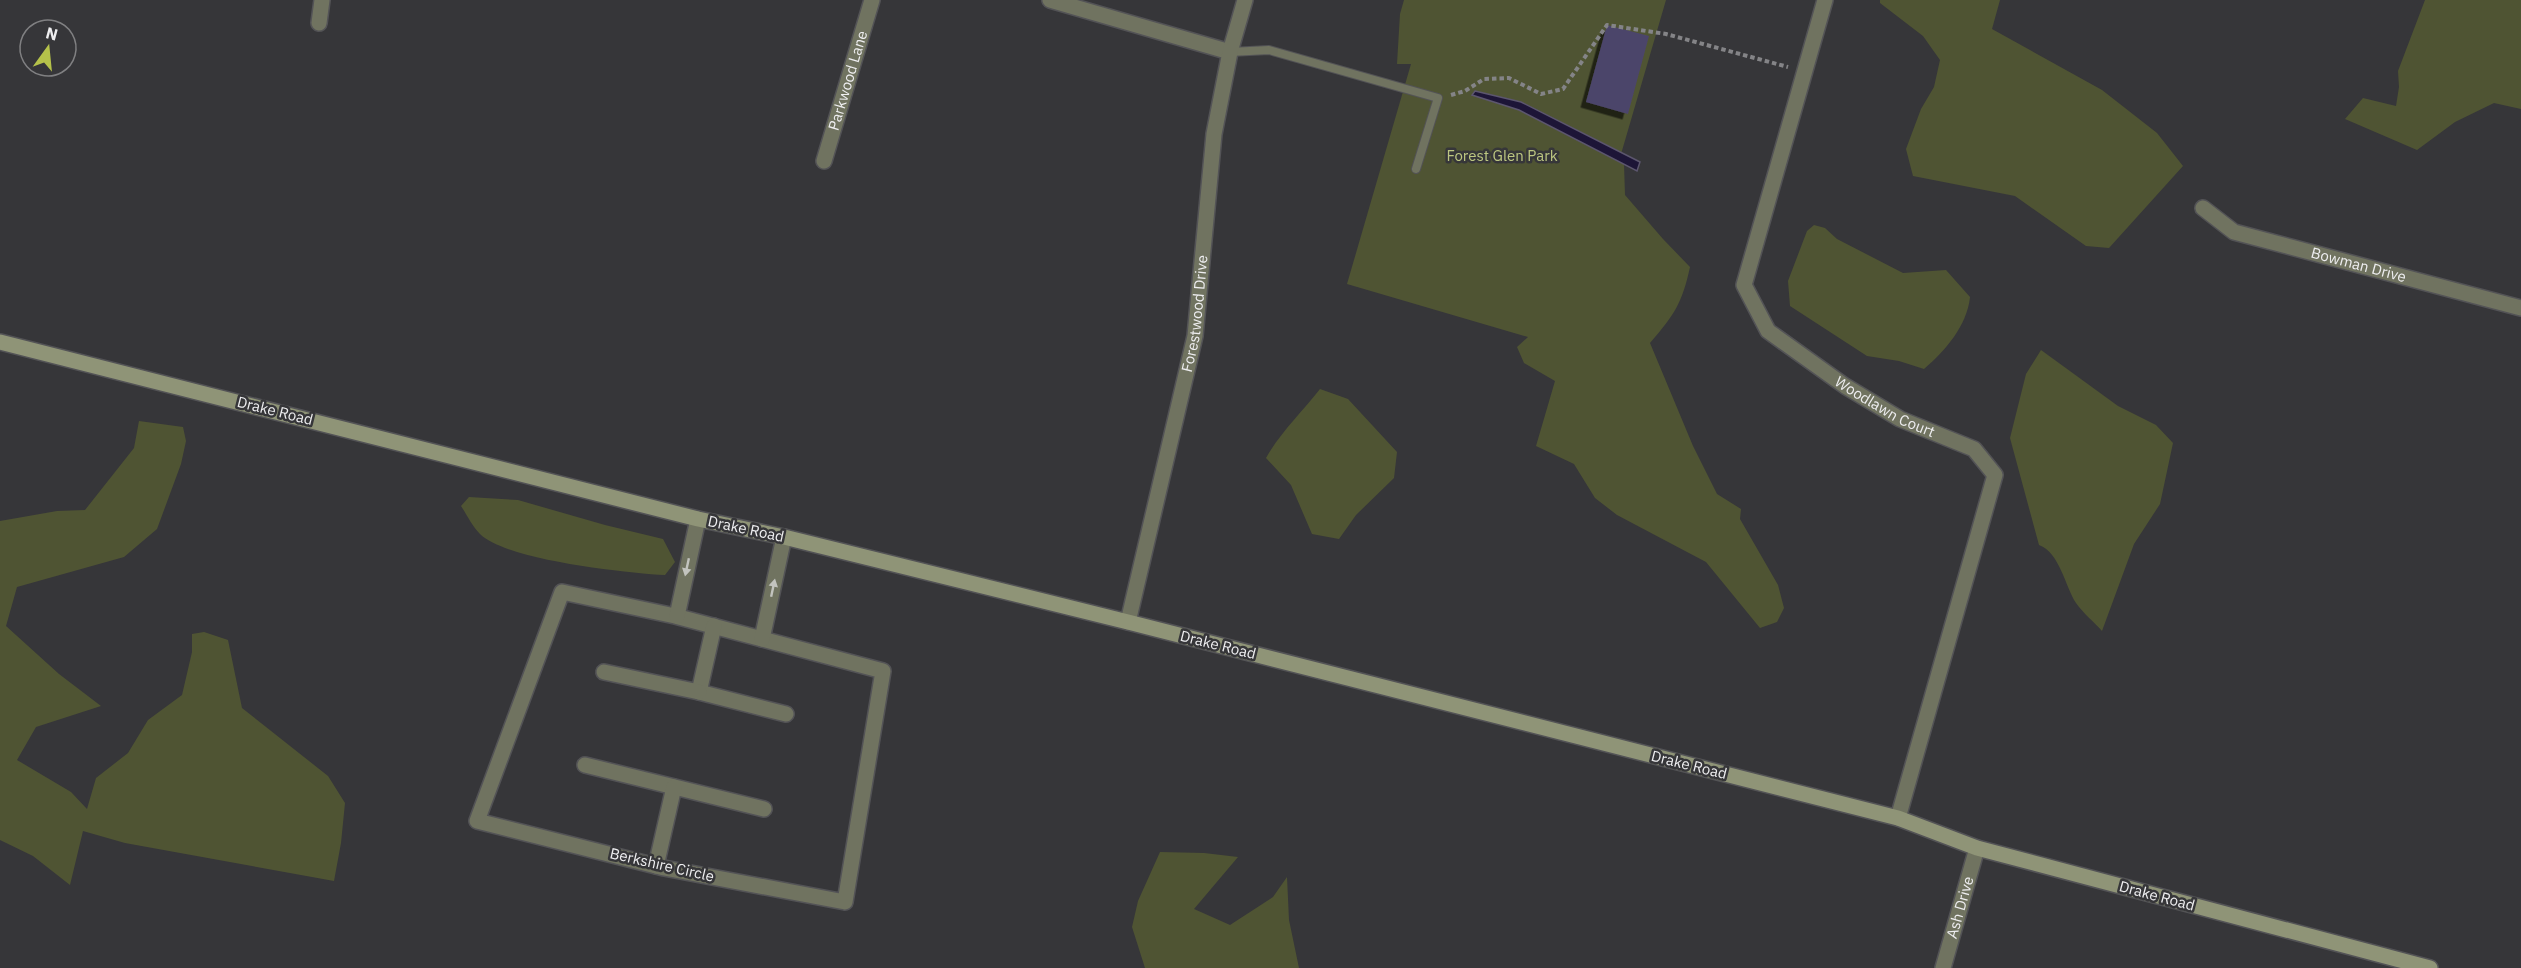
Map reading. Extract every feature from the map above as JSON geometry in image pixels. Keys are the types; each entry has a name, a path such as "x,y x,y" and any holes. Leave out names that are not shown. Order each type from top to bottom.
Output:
{"street":[{"path":"319,23 322,0"},
{"name":"Parkwood Lane","path":"824,161 872,0"},
{"path":"1050,0 1230,52"},
{"name":"Forestwood Drive","path":"1128,622 1195,336 1214,134 1230,52 1245,0"},
{"name":"Woodlawn Court","path":"1825,0 1744,285 1768,331 1845,386 1900,418 1974,448 1995,475 1898,818"},
{"name":"Bowman Drive","path":"2203,208 2235,232 2521,308"},
{"name":"Drake Road","path":"0,342 698,519 784,537 1128,622 1898,818 1977,848 2430,968"},
{"path":"698,519 676,616 762,639 784,537"},
{"name":"Berkshire Circle","path":"676,616 562,591 477,821 657,866 845,902 883,671 762,639"},
{"path":"699,692 714,626"},
{"path":"604,672 699,692 786,714"},
{"path":"585,765 764,809"},
{"path":"657,866 674,787"},
{"name":"Ash Drive","path":"1943,968 1977,848"}],"lane":[{"path":"1230,52 1269,50 1438,98 1416,169"}],"path":[{"path":"1438,98 1465,91 1484,79 1509,78 1541,94 1563,89 1607,25 1666,34 1804,71"}],"green space":[{"name":"Forest Glen Park","path":"1404,0 1666,0 1619,161 1624,164 1625,195 1690,267 1676,308 1650,343 1693,446 1717,494 1741,509 1740,519 1778,585 1784,608 1777,622 1760,628 1706,562 1617,515 1595,498 1574,464 1536,446 1555,381 1524,363 1517,347 1528,337 1347,284 1411,64 1397,64 1400,14"},
{"path":"1880,0 2000,0 1992,29 2102,90 2157,133 2183,166 2109,248 2086,246 2015,196 1913,176 1906,149 1921,109 1934,87 1940,60 1923,36 1880,3"},
{"path":"2425,0 2521,0 2521,109 2494,103 2455,122 2417,150 2345,119 2363,98 2396,106 2399,87 2398,71"},
{"path":"1814,225 1825,228 1837,239 1903,273 1946,270 1970,297 1960,328 1940,354 1924,369 1899,361 1867,356 1790,306 1788,281 1807,231"},
{"path":"2041,350 2118,406 2156,425 2173,443 2160,504 2134,544 2102,631 2076,603 2052,555 2039,545 2010,438 2026,374"},
{"path":"1320,389 1348,399 1397,452 1394,478 1356,515 1339,539 1312,534 1291,485 1266,458 1284,431"},
{"path":"139,421 183,427 186,441 181,464 157,529 124,557 17,587 6,626 59,674 101,706 36,727 17,760 71,792 87,809 96,778 128,753 148,720 182,695 192,652 192,634 204,632 228,640 242,708 328,776 345,803 334,881 125,843 83,831 70,885 33,856 0,840 0,521 57,511 85,510 134,448"},
{"path":"469,497 518,500 663,539 675,562 665,575 568,564 514,551 494,543 477,531 461,506"},
{"path":"1160,852 1204,853 1238,857 1194,909 1230,925 1273,897 1287,877 1289,920 1299,968 1145,968 1132,927 1138,901"}],"shaded area":[{"path":"1475,91 1521,102 1640,162 1637,171 1519,110 1472,95"}],"building":[{"path":"1607,25 1649,36 1628,114 1586,102"}]}
